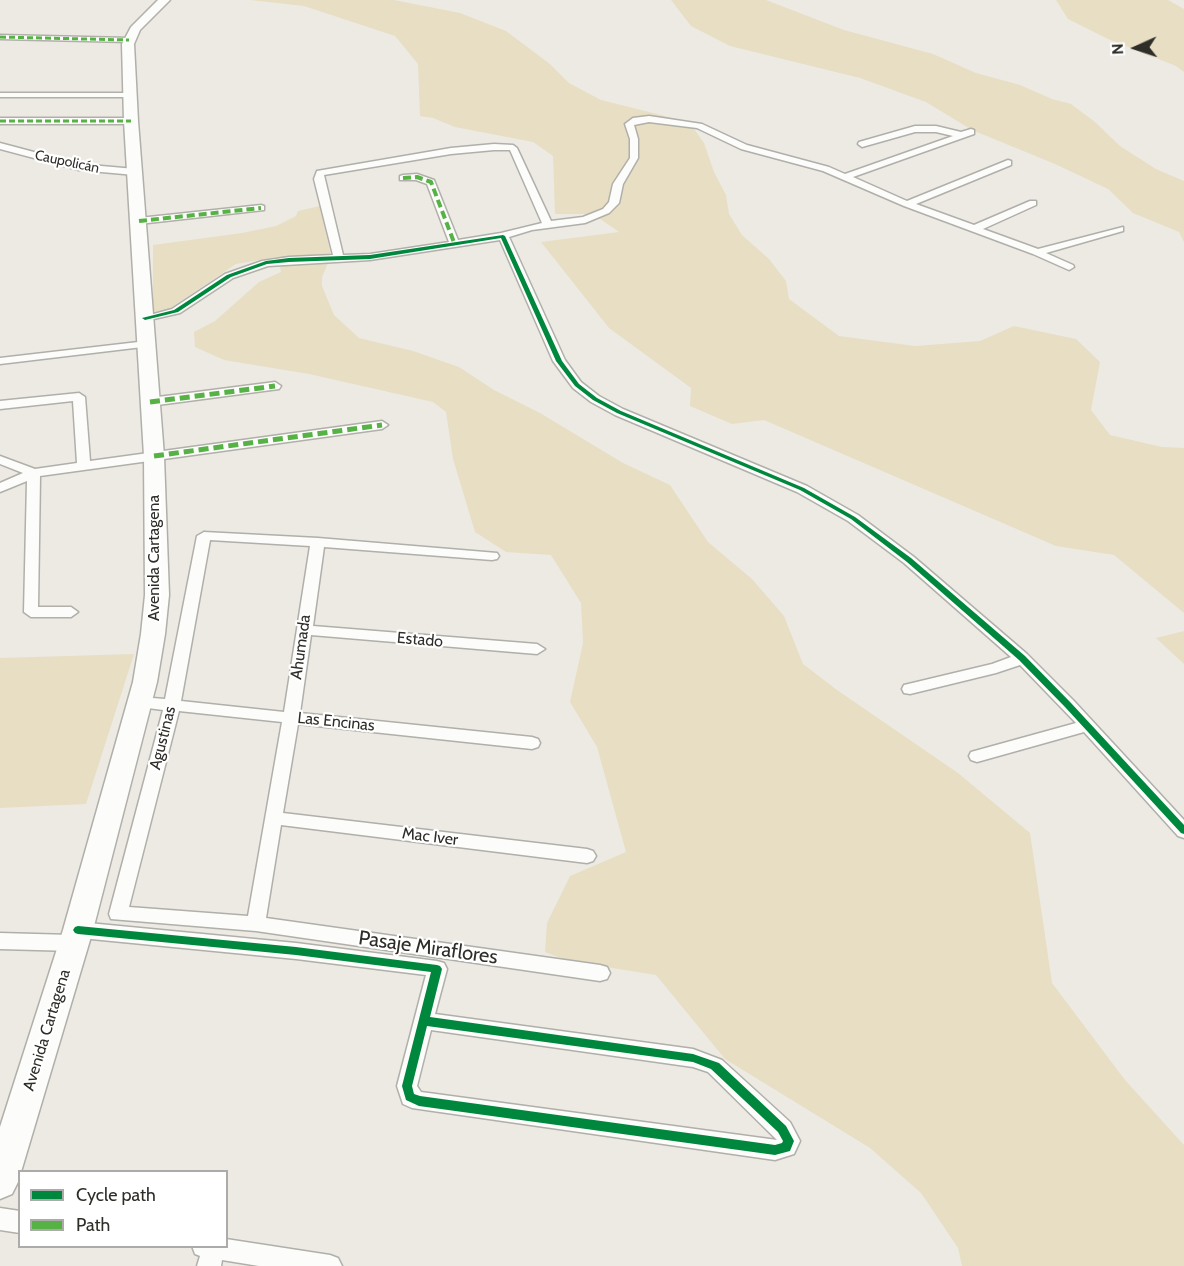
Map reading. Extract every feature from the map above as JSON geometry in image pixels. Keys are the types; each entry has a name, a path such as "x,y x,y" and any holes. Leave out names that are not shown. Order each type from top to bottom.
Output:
{"main road":[{"path":"129,40 135,29 164,0"},
{"name":"Avenida Cartagena","path":"0,1182 76,936 140,702 150,655 157,595 154,456 131,121 129,40"}],"street":[{"path":"0,37 129,40"},
{"path":"0,95 130,95"},
{"path":"145,318 161,316 182,309 229,276 255,265 289,260 339,259 455,245 503,236 523,229 585,220 610,207 615,199 618,184 634,158 634,139 629,124 640,119 699,126 744,147 815,165 907,204 1037,252 1069,267"},
{"path":"0,121 131,121"},
{"path":"845,177 966,134 915,129 862,144"},
{"name":"Caupolicán","path":"0,146 79,167 135,172"},
{"path":"339,259 319,179 320,173 329,170 460,150 513,148 548,225"},
{"path":"907,204 1008,163"},
{"path":"403,178 417,177 431,182 455,245"},
{"path":"974,229 1034,203"},
{"path":"139,221 261,208"},
{"path":"1037,252 1120,229"},
{"path":"503,236 559,361 569,377 586,392 619,412 829,503 909,560 1022,658 1184,831"},
{"path":"0,361 147,344"},
{"path":"150,402 275,386"},
{"path":"0,405 79,397 84,465"},
{"path":"0,488 34,472 382,424"},
{"path":"0,460 34,472"},
{"path":"34,472 32,612 71,612"},
{"name":"Agustinas","path":"256,924 118,914 172,706 204,537 318,542"},
{"path":"318,542 492,556"},
{"name":"Ahumada","path":"256,924 318,542"},
{"name":"Estado","path":"303,630 537,649"},
{"path":"910,689 996,668 1022,658"},
{"name":"Las Encinas","path":"140,702 532,743"},
{"path":"977,756 1087,726"},
{"name":"Mac Iver","path":"273,818 587,856"},
{"name":"Pasaje Miraflores","path":"256,924 600,973"},
{"path":"0,941 76,936 296,951 436,969 425,1021 407,1086 410,1097 419,1101 775,1150 786,1147 789,1141 782,1129 715,1066 693,1058 425,1021"},
{"path":"0,1219 18,1222"},
{"path":"208,1253 330,1266"}],"shaded area":[{"path":"250,0 394,0 460,13 506,31 550,64 569,83 601,100 689,122 704,143 714,172 726,195 729,214 742,235 769,259 786,281 789,299 839,336 915,346 980,341 1014,326 1076,339 1100,362 1091,410 1110,435 1162,447 1184,448 1184,613 1114,555 1056,546 764,420 732,424 690,406 691,388 609,328 541,242 619,232 593,214 555,214 553,156 533,142 455,127 433,118 420,116 418,64 395,36 304,6"},
{"path":"671,0 766,0 844,30 933,54 976,73 1020,85 1052,99 1071,104 1095,122 1120,146 1156,169 1184,181 1184,242 1179,232 1133,213 1108,189 1055,164 972,130 926,102 860,78 730,46 691,26"},
{"path":"1056,0 1168,0 1184,9 1184,72 1176,66 1108,39 1068,19"},
{"path":"320,206 331,256 322,277 322,286 334,315 359,338 413,351 459,367 494,390 540,413 623,463 670,485 708,542 752,579 784,616 803,664 958,773 1030,833 1052,983 1125,1080 1184,1145 1184,1266 962,1266 958,1248 921,1193 870,1148 725,1059 656,975 568,961 545,952 547,923 570,876 626,852 597,747 570,702 583,643 581,603 551,555 506,552 475,532 453,459 446,412 433,402 309,374 224,360 195,347 194,332 215,321 259,282 281,272 278,257 236,264 166,311 153,312 153,245 276,226 296,216 298,211"},
{"path":"1184,631 1184,664 1156,638"},
{"path":"134,654 86,804 0,808 0,658"}],"marked path":[{"path":"0,37 129,40"},
{"path":"0,121 131,121"},
{"path":"403,178 417,177 431,182 455,245"},
{"path":"139,221 261,208"},
{"path":"150,402 275,386"},
{"path":"154,456 382,425"}],"cycle path":[{"path":"145,318 176,311 229,276 266,263 370,257 503,236 559,361 577,385 595,399 619,412 802,489 853,518 909,560 1022,658 1184,831"},
{"path":"78,930 296,951 437,969 407,1086 410,1097 419,1101 775,1150 786,1147 789,1141 782,1129 715,1066 693,1058 425,1021"}]}
